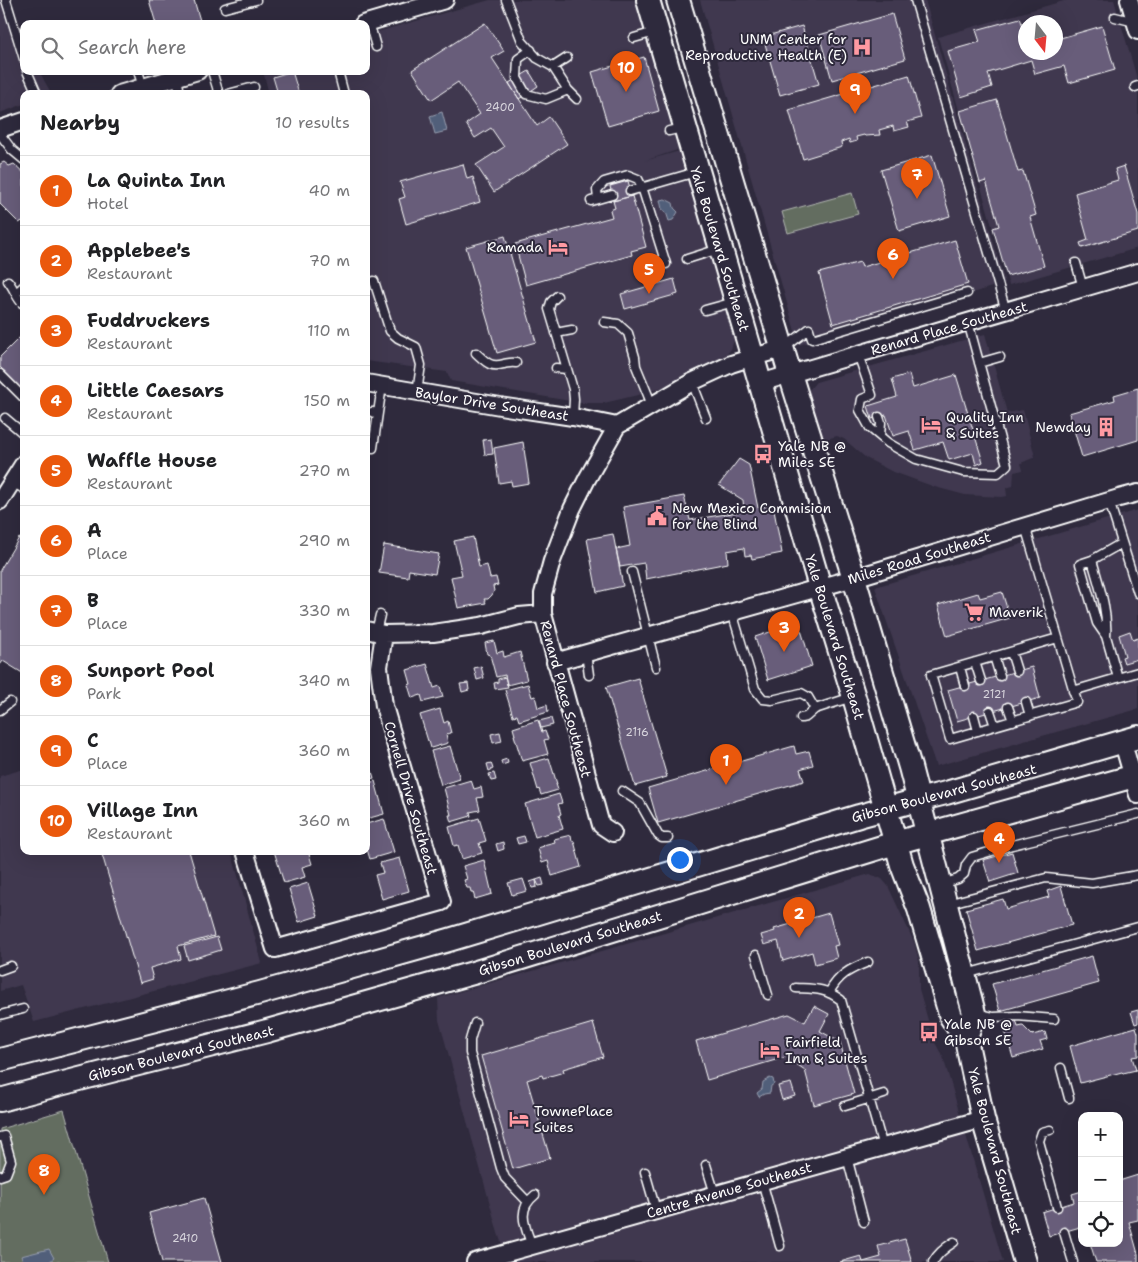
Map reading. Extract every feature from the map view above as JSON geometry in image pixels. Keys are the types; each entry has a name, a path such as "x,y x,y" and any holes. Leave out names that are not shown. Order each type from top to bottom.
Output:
{"main road":[{"name":"Yale Boulevard Southeast","path":"648,0 657,32 676,129 698,172 902,865 919,909 951,1018 966,1039 983,1119 1024,1262"},
{"path":"678,0 782,349 854,578 918,800 974,1013"},
{"name":"Gibson Boulevard Southeast","path":"0,1060 260,993 449,940 885,809 1130,740"},
{"name":"Gibson Boulevard Southeast","path":"0,1100 267,1031 454,978 927,834 1136,782"},
{"name":"Yale Boulevard Southeast","path":"966,1039 974,1013"}],"street":[{"path":"370,22 445,0"},
{"path":"1129,0 1137,27"},
{"path":"132,90 183,75"},
{"path":"0,129 20,122"},
{"name":"Renard Place Southeast","path":"760,383 1138,272"},
{"name":"Renard Place Southeast","path":"613,833 601,825 543,614 543,594 552,561 572,509 617,426 692,382 731,364 782,349"},
{"name":"Baylor Drive Southeast","path":"374,384 506,407 573,416 617,426"},
{"path":"0,501 18,486"},
{"name":"Miles Road Southeast","path":"555,662 854,578 1138,493"},
{"path":"376,632 433,634 481,626 519,616 543,614"},
{"name":"Cornell Drive Southeast","path":"246,855 275,949 442,902 384,706 376,632"},
{"path":"1130,740 1136,782"},
{"name":"Centre Avenue Southeast","path":"476,1262 499,1259 532,1246 656,1210 983,1119"}],"lane":[{"path":"6,0 20,46"},
{"path":"225,8 256,0"},
{"path":"506,0 522,41 537,58 552,67 568,90 577,99"},
{"path":"915,0 1006,311"},
{"path":"1114,17 1137,27"},
{"path":"634,38 657,32"},
{"path":"370,33 376,47"},
{"path":"531,50 518,59 517,78 526,94 546,99 568,90"},
{"path":"552,67 567,58"},
{"path":"29,75 35,90"},
{"path":"139,75 142,87"},
{"path":"213,75 218,90"},
{"path":"339,75 343,90"},
{"path":"176,77 179,90"},
{"path":"243,90 254,87"},
{"path":"0,134 12,150 20,157"},
{"path":"630,191 698,172"},
{"path":"612,195 594,200 597,190 604,182 628,175 638,179 666,264"},
{"path":"687,259 720,249"},
{"path":"1076,263 1083,288"},
{"path":"8,281 13,286 20,300"},
{"path":"374,281 390,331 398,338 416,346 420,365 417,392"},
{"path":"16,293 20,290"},
{"path":"782,349 809,329 812,339 967,293"},
{"path":"557,296 551,302 549,309 573,389 573,416"},
{"path":"704,310 736,301"},
{"path":"604,322 618,324 628,333 636,366 652,405"},
{"path":"872,395 862,399 860,410 870,428 888,443 916,459 963,472 998,473 1008,465 968,322"},
{"path":"556,333 572,330"},
{"path":"476,353 488,364 495,366 510,362 516,363"},
{"path":"858,354 875,404"},
{"path":"979,363 1000,357"},
{"path":"556,368 567,369"},
{"path":"0,374 20,394"},
{"path":"692,382 706,418"},
{"path":"373,448 374,384"},
{"path":"879,417 881,423 880,436"},
{"path":"5,418 20,431"},
{"path":"1109,501 1138,594"},
{"path":"1025,526 1077,702 950,739 931,675 1058,638"},
{"path":"1118,678 1106,636 1097,623 1080,564 1092,560 1122,543"},
{"path":"1092,560 1107,622 1106,636"},
{"path":"632,572 656,666"},
{"path":"732,612 755,689 763,699 772,700 801,693 808,696 815,709"},
{"path":"376,632 380,615"},
{"path":"1011,652 1017,671"},
{"path":"586,653 589,675"},
{"path":"994,656 1000,676"},
{"path":"975,662 981,681"},
{"path":"960,667 965,686"},
{"path":"1073,691 1138,672"},
{"path":"801,718 806,717 815,709 854,697"},
{"path":"0,710 10,702"},
{"path":"1026,702 1030,716"},
{"path":"1008,706 1013,721"},
{"path":"990,711 995,726"},
{"path":"974,716 978,731"},
{"path":"622,791 640,803 658,835 662,838 668,838"},
{"path":"943,895 964,874 966,865 972,857 1012,845 1138,814"},
{"path":"943,895 1046,878 1092,884 1138,875"},
{"path":"964,974 1138,927"},
{"path":"756,955 768,995"},
{"path":"829,992 833,985 850,968 868,962"},
{"path":"0,970 11,966"},
{"path":"796,988 829,992 841,1000 883,1147"},
{"path":"0,1015 23,1009"},
{"path":"974,1013 994,1017 1017,1016 1054,1019"},
{"path":"475,1023 470,1040 470,1053 501,1168 505,1178 527,1201"},
{"path":"1061,1068 1069,1098"},
{"path":"845,1106 884,1094"},
{"path":"1050,1130 1042,1132 1039,1141 1057,1208"},
{"path":"0,1137 4,1136 10,1161 6,1174 0,1176"},
{"path":"847,1157 864,1222"},
{"path":"706,1165 715,1194"},
{"path":"645,1172 656,1210"},
{"path":"762,1181 780,1246"},
{"path":"532,1246 525,1227 523,1214 527,1201 535,1195"},
{"path":"1064,1232 1073,1262"},
{"path":"933,1262 946,1247 954,1242"}],"shaded area":[{"path":"0,0 2,0 20,34 20,75 41,75 49,90 20,90 20,106 0,113"},
{"path":"490,0 636,0 680,149 644,161 680,151 734,340 731,349 723,359 698,368 669,385 604,403 582,403 451,381 447,372 370,362 370,90 268,90 264,75 370,75 370,34"},
{"path":"700,0 925,0 1005,283 799,345"},
{"path":"1067,0 1114,0 1138,82 1138,248 1009,285 938,37"},
{"path":"985,334 1007,413 1023,410 1035,457 1021,463 1023,470 1014,472 1013,486 1006,488 1007,496 965,495 935,487 891,471 866,458 844,439 837,436 823,440 809,397 809,390 816,382"},
{"path":"1138,510 1138,709 936,766 875,587"},
{"path":"20,770 20,855 232,855 262,963 34,1022 21,985 0,991 0,776"},
{"path":"870,874 882,879 888,886 914,942 919,961 919,989 934,1041 943,1057 1003,1262 508,1262 498,1233 439,1020 438,998"}],"green space":[{"path":"852,193 858,214 788,233 782,212"},
{"path":"64,1110 108,1262 0,1262 0,1129"}],"water":[{"path":"442,112 447,131 435,134 430,116"},
{"path":"665,199 673,203 674,208 678,212 673,220 669,221 666,212 662,209 660,200"},
{"path":"770,1078 773,1079 774,1084 771,1086 770,1093 759,1097 757,1093 762,1089 763,1082"},
{"path":"49,1249 54,1258 49,1262 24,1262 21,1256"}],"building":[{"path":"149,0 194,0 200,20 155,20"},
{"name":"UNM Center for Reproductive Health (E)","path":"892,14 905,59 832,80 819,35"},
{"path":"1018,19 1018,60 1031,60 988,73 992,87 961,97 948,51 980,42 976,30"},
{"path":"485,23 504,51 492,58 537,126 549,117 567,144 494,192 476,165 504,147 491,128 475,138 466,124 480,114 458,82 431,100 412,70"},
{"path":"802,26 819,84 780,95 763,37"},
{"path":"1102,26 1115,70 1069,83 1064,66 1035,74 1031,60 1063,60 1063,37"},
{"path":"644,57 659,111 608,126 592,72"},
{"path":"529,71 538,86 519,99 509,83"},
{"path":"293,75 298,90 277,90 273,77"},
{"path":"909,75 921,118 907,122 909,127 894,131 893,126 879,130 880,135 856,137 857,141 850,143 849,139 841,142 842,147 803,159 789,110"},
{"path":"997,100 1018,172 1023,171 1036,215 1030,217 1044,266 1007,276 993,228 999,226 986,181 980,183 960,111"},
{"path":"932,155 950,216 899,231 881,170"},
{"path":"4,162 9,166 14,164 20,169 19,223 0,204 0,164"},
{"path":"463,164 467,179 473,177 480,202 406,224 399,199 405,197 400,182"},
{"path":"1124,166 1138,214 1138,231 1082,248 1080,243 1088,240 1075,193 1118,180 1115,169"},
{"path":"628,181 632,196 613,201 610,186"},
{"path":"632,196 646,247 631,251 632,255 526,285 515,244 612,217 610,210 615,208 613,201"},
{"path":"505,236 536,342 497,353 466,247"},
{"path":"955,240 968,284 833,324 819,273 860,262 862,267"},
{"path":"674,279 678,294 625,309 621,294"},
{"path":"20,337 20,387 0,367 0,357"},
{"name":"Quality Inn & Suites","path":"909,374 913,388 956,375 983,462 976,465 973,453 949,460 943,442 915,450 909,431 893,436 886,415 872,419 868,406 897,397 892,379"},
{"name":"Newday","path":"1138,388 1138,440 1082,457 1069,413 1115,400 1114,395"},
{"path":"491,439 493,454 485,455 483,440"},
{"path":"523,442 529,483 512,486 511,481 499,483 494,448"},
{"name":"New Mexico Commision for the Blind","path":"739,459 749,465 758,508 773,505 782,553 752,559 751,555 745,556 744,548 727,551 728,563 646,579 644,563 620,567 616,549 630,546 623,507 684,496 690,520 744,511 743,500 719,485"},
{"path":"613,534 623,586 597,592 587,539"},
{"path":"473,537 479,567 487,565 490,578 496,577 498,585 493,586 494,591 488,599 484,599 486,603 458,608 451,577 462,575 454,541"},
{"path":"20,538 20,672 3,661 0,665 0,570"},
{"path":"384,545 439,554 435,574 409,570 408,577 379,573"},
{"name":"Maverik","path":"1002,592 1010,618 947,636 938,605 978,593 980,598"},
{"path":"801,630 812,666 768,680 755,637 773,631 775,638"},
{"path":"1130,631 1133,640 1138,638 1138,659 1124,663 1122,657 1125,656 1119,635"},
{"path":"494,641 497,653 503,651 504,657 520,652 527,680 507,685 505,675 496,677 485,643"},
{"path":"427,664 434,688 440,686 443,697 423,702 421,695 412,698 408,685 411,684 407,670"},
{"path":"481,666 484,678 477,680 474,668"},
{"path":"1032,667 1040,698 957,721 948,690"},
{"path":"505,677 508,687 495,689 494,683 498,682 498,679"},
{"path":"638,678 667,777 635,786 606,687"},
{"path":"468,683 469,690 462,692 460,684"},
{"path":"528,684 532,697 535,696 538,708 547,705 548,712 519,721 517,715 513,716 505,690"},
{"path":"440,709 444,723 448,721 451,733 446,734 448,743 431,748 420,715"},
{"path":"551,718 553,725 541,728 539,721"},
{"path":"538,720 542,732 545,731 548,739 544,740 548,754 522,761 513,728"},
{"path":"500,732 502,741 493,743 491,734"},
{"path":"450,746 460,779 441,785 431,751"},
{"path":"794,746 796,754 809,751 813,765 800,769 804,781 658,823 648,788"},
{"path":"549,758 558,790 541,795 530,763"},
{"path":"507,759 508,763 502,765 501,761"},
{"path":"491,763 493,769 489,771 487,764"},
{"path":"370,765 374,778 370,779"},
{"path":"494,773 496,780 491,781 489,774"},
{"path":"471,780 474,789 481,787 483,797 477,798 480,810 470,812 471,816 451,822 444,788"},
{"path":"375,781 384,814 370,818 370,783"},
{"path":"559,794 562,803 558,804 561,814 559,815 563,829 535,837 525,804"},
{"path":"479,818 486,841 479,843 482,853 462,859 458,845 454,846 449,827"},
{"path":"384,819 394,852 370,859 370,823"},
{"path":"571,835 581,867 552,876 548,861 542,863 538,848 555,842 554,839"},
{"path":"524,836 526,842 518,844 516,838"},
{"path":"503,842 504,849 498,851 496,844"},
{"path":"1012,852 1018,873 990,882 983,860"},
{"path":"102,855 190,855 214,936 178,946 181,959 150,968 153,979 140,983"},
{"path":"275,855 309,855 312,864 302,867 305,877 284,883"},
{"path":"400,858 409,891 382,899 375,875 383,873 380,863"},
{"path":"484,860 492,894 475,899 473,892 471,892 470,888 467,888 464,880 467,879 463,866"},
{"path":"542,878 544,885 539,886 536,880"},
{"path":"523,879 527,891 512,895 508,883"},
{"path":"536,880 537,887 532,888 530,882"},
{"path":"308,883 318,916 299,922 289,889"},
{"path":"1061,886 1072,925 978,951 966,909 1003,899 1006,909 1049,897 1047,891"},
{"path":"829,913 838,945 834,946 837,958 815,964 812,952 783,961 778,941 764,945 761,935 775,931 774,929"},
{"path":"217,937 221,950 188,960 184,946"},
{"path":"1092,956 1099,983 1000,1011 992,984"},
{"name":"Fairfield Inn & Suites","path":"814,1006 829,1014 820,1031 840,1042 854,1094 814,1105 805,1070 786,1057 707,1080 696,1041 789,1014 805,1022"},
{"path":"1138,1010 1138,1023 1135,1024 1131,1012"},
{"path":"1016,1020 1018,1027 1023,1026 1032,1035 1045,1032 1047,1039 1040,1041 1043,1049 1013,1058 1003,1024"},
{"name":"TownePlace Suites","path":"593,1023 603,1057 563,1069 564,1072 543,1078 542,1075 527,1080 550,1158 513,1169 481,1056"},
{"path":"1136,1027 1138,1033 1138,1056 1132,1057 1136,1070 1080,1083 1070,1046"},
{"path":"791,1083 795,1096 782,1100 778,1086"},
{"path":"1138,1175 1138,1220 1129,1222 1138,1254 1138,1262 1096,1262 1091,1247 1123,1247 1123,1180"},
{"path":"1078,1192 1078,1228 1049,1236 1042,1212 1074,1202 1072,1194"},
{"path":"204,1198 222,1262 162,1262 149,1213"},
{"path":"905,1239 912,1262 863,1262 881,1257 878,1246"},
{"path":"861,1256 863,1262 840,1262"}],"place":[{"name":"UNM Center for Reproductive Health (E)","path":"862,47"},
{"name":"Village Inn","path":"626,92"},
{"name":"C","path":"855,114"},
{"name":"B","path":"917,199"},
{"name":"Ramada","path":"558,247"},
{"name":"A","path":"893,279"},
{"name":"Waffle House","path":"649,294"},
{"name":"Quality Inn & Suites","path":"931,425"},
{"name":"Newday","path":"1106,427"},
{"name":"Yale NB @ Miles SE","path":"763,454"},
{"name":"New Mexico Commision for the Blind","path":"657,516"},
{"name":"Maverik","path":"974,612"},
{"name":"Fuddruckers","path":"784,652"},
{"name":"La Quinta Inn","path":"726,785"},
{"name":"Little Caesars","path":"999,863"},
{"name":"Applebee's","path":"799,938"},
{"name":"Yale NB @ Gibson SE","path":"929,1032"},
{"name":"Fairfield Inn & Suites","path":"770,1050"},
{"name":"TownePlace Suites","path":"519,1119"},
{"name":"Sunport Pool","path":"44,1195"}]}
